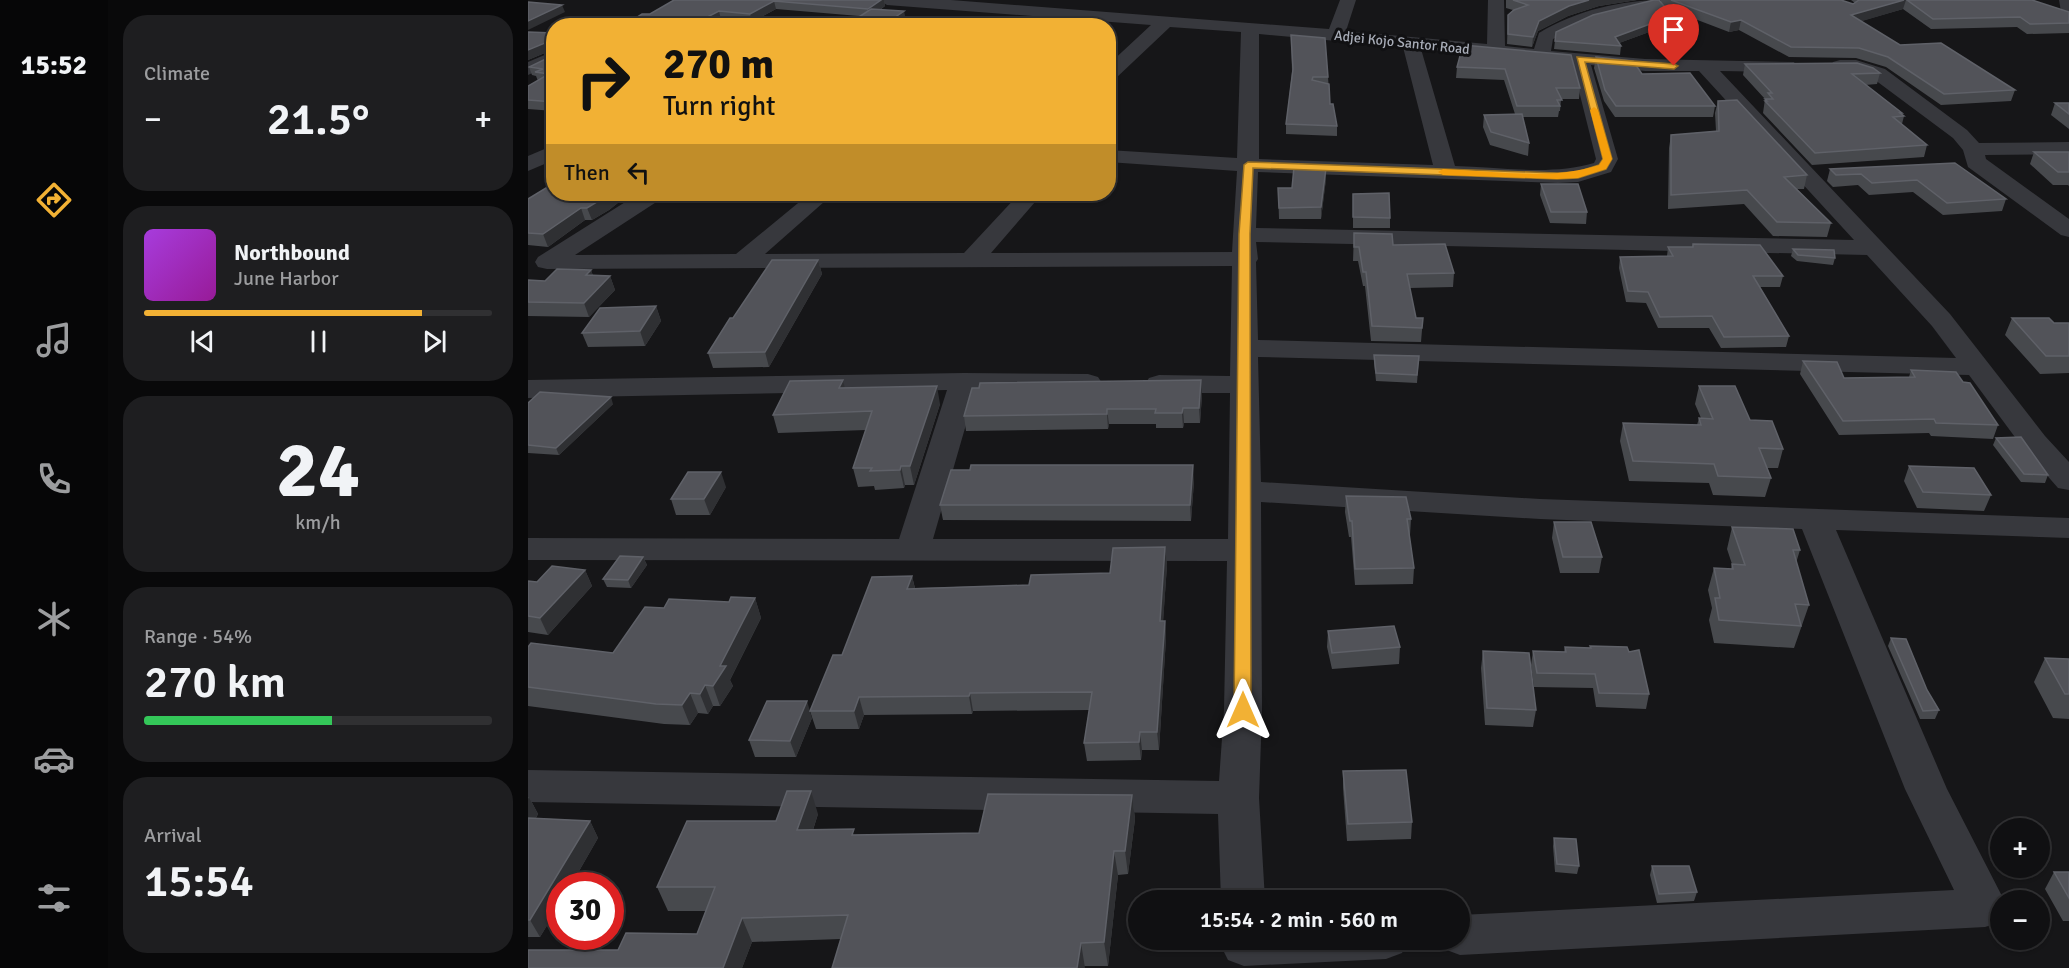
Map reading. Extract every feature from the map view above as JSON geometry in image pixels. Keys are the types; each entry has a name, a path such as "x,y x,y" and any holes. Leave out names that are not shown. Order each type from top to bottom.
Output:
{"street":[{"name":"Adjei Kojo Santor Road","path":"895,0 1101,18"},
{"path":"1336,35 1347,0"},
{"path":"1496,0 1496,52"},
{"path":"1540,56 1545,37 1560,27 1587,17 1657,0"},
{"path":"934,18 952,6"},
{"path":"2048,8 2068,11"},
{"path":"1016,18 1025,12"},
{"name":"Adjei Kojo Santor Road","path":"1116,19 1336,35 1646,65 1800,66"},
{"path":"1116,68 1164,23"},
{"path":"1243,890 1238,798 1243,710 1245,247 1250,30"},
{"path":"1411,44 1446,172"},
{"path":"1116,157 1248,165 1578,175 1603,167 1607,159 1580,59"},
{"path":"528,69 546,60"},
{"path":"1821,65 1856,66 1878,73 1960,134 1974,155 2069,230"},
{"path":"1706,67 1815,173 1874,248 1941,320 2034,442 2069,481"},
{"path":"1953,164 1974,155 2069,148"},
{"path":"528,167 546,156"},
{"path":"528,167 546,169"},
{"path":"539,262 641,201"},
{"path":"742,261 814,201"},
{"path":"971,260 1025,201"},
{"path":"539,262 971,260 1245,247 1874,248"},
{"path":"1245,348 1975,367"},
{"path":"528,389 963,381 1245,385"},
{"path":"913,549 963,381"},
{"path":"1245,491 1540,508 2069,528"},
{"path":"1470,934 1985,908 1926,789 1815,519"},
{"path":"528,549 1244,550"},
{"path":"528,786 1238,798"}],"building":[{"path":"674,0 881,0 868,9 774,1 750,14 719,11 705,18 636,18 642,14 650,14"},
{"path":"1513,0 1589,0 1569,6 1539,21 1533,37 1508,34 1508,15 1528,5"},
{"path":"1659,0 1672,16 1615,37 1621,46 1555,41 1556,32 1593,15"},
{"path":"1671,0 1841,0 1853,4 1859,0 1904,0 1851,15 1900,45 1941,43 2015,90 1944,94 1888,57 1859,48 1791,47 1741,20 1731,22"},
{"path":"1907,0 2032,0 2069,12 2069,23 2030,24 2020,17 1933,19"},
{"path":"528,2 562,5 528,21"},
{"path":"871,9 904,11 894,18 857,18"},
{"path":"528,32 546,33 546,42 528,50"},
{"path":"1291,35 1325,38 1328,77 1313,77 1312,80 1329,84 1330,104 1333,104 1337,126 1286,124 1293,69"},
{"path":"1463,45 1571,55 1580,88 1556,88 1562,100 1557,100 1560,106 1517,106 1505,69 1457,67"},
{"path":"1596,57 1633,61 1642,74 1690,73 1715,106 1616,106 1605,90"},
{"path":"546,59 546,74 535,72 543,69 529,67"},
{"path":"1857,63 1880,73 1852,74 1902,113 1900,113 1904,116 1893,117 1927,145 1815,153 1765,101 1767,101 1765,99 1773,99 1768,93 1772,93 1745,64"},
{"path":"546,76 546,101 528,100 528,86"},
{"path":"1737,100 1807,175 1784,177 1831,223 1777,222 1747,190 1671,195 1671,135 1719,131 1718,101"},
{"path":"2055,103 2069,103 2069,114"},
{"path":"1522,114 1529,143 1491,132 1484,115"},
{"path":"2034,152 2069,152 2069,172 2058,172"},
{"path":"1955,163 2006,199 1947,203 1917,180 1872,183 1861,174 1836,175 1830,169"},
{"path":"1294,167 1326,168 1321,207 1279,208 1278,188 1292,188"},
{"path":"1541,184 1578,184 1587,212 1551,212"},
{"path":"546,188 546,201 598,201 587,208 581,208 543,234 528,233 528,199"},
{"path":"1389,193 1390,218 1353,217 1353,194"},
{"path":"1354,233 1392,234 1393,245 1445,244 1454,273 1407,274 1416,318 1423,318 1422,328 1372,326 1366,272 1363,272 1359,247 1354,247"},
{"path":"1693,244 1760,245 1783,276 1753,276 1789,336 1724,337 1712,316 1660,317 1648,292 1628,291 1620,257 1673,256 1668,247 1693,247"},
{"path":"1793,249 1834,250 1835,258 1798,255"},
{"path":"772,260 818,260 765,352 708,353 730,318 733,318"},
{"path":"557,269 591,270 586,275 610,276 584,303 528,302 528,280 545,281"},
{"path":"656,306 640,331 582,333 600,308"},
{"path":"2012,318 2049,318 2054,323 2069,323 2069,356 2046,356"},
{"path":"1374,355 1419,356 1417,375 1376,373"},
{"path":"1803,361 1837,362 1844,378 1915,377 1911,370 1956,372 1963,382 1970,383 1998,425 1936,423 1934,419 1843,421"},
{"path":"843,380 839,388 937,386 910,466 901,466 900,470 870,471 872,468 853,468 872,411 773,415 790,381"},
{"path":"1201,380 1199,408 1183,408 1182,413 1155,413 1156,409 1107,409 1107,414 964,416 972,388 979,388 980,383"},
{"path":"1699,386 1735,386 1750,420 1772,421 1783,449 1759,448 1771,478 1718,476 1714,464 1633,461 1623,423 1701,425 1699,418 1713,419"},
{"path":"540,392 611,397 556,448 528,445 528,403"},
{"path":"2021,437 2048,475 2024,474 1996,438"},
{"path":"971,465 1193,465 1190,505 940,505 951,470 970,470"},
{"path":"1909,466 1974,468 1991,495 1923,492"},
{"path":"688,472 721,472 704,499 671,499"},
{"path":"1346,496 1406,497 1411,519 1407,519 1414,568 1355,569 1352,521 1350,521"},
{"path":"1554,522 1591,522 1602,557 1563,557"},
{"path":"1732,527 1793,529 1800,550 1793,550 1809,605 1795,604 1801,626 1719,620 1715,598 1720,598 1714,568 1733,569 1732,564 1745,565"},
{"path":"1165,547 1160,621 1165,621 1157,732 1140,732 1139,742 1084,743 1092,692 859,697 854,711 810,711 833,655 842,655 872,577 912,576 907,589 1029,585 1031,575 1110,573 1113,548"},
{"path":"620,556 643,557 628,580 603,579"},
{"path":"552,566 585,570 540,618 528,616 528,581 537,582"},
{"path":"731,597 755,598 720,666 726,666 713,686 705,685 700,694 690,693 682,705 656,704 528,687 528,647 531,643 613,653 645,607 664,608 669,599 729,602"},
{"path":"1394,626 1400,647 1332,653 1328,631"},
{"path":"1891,638 1906,639 1927,690 1939,710 1923,711"},
{"path":"1590,646 1627,647 1629,652 1639,650 1649,694 1599,693 1595,674 1537,673 1533,651 1566,652 1565,647 1591,648"},
{"path":"1483,651 1529,653 1536,710 1487,708"},
{"path":"2045,658 2069,659 2069,694 2065,694"},
{"path":"767,701 807,701 790,741 749,740"},
{"path":"1406,770 1412,822 1348,824 1343,771"},
{"path":"787,791 811,791 797,830 854,829 852,835 979,833 988,794 1132,795 1125,851 1114,851 1104,942 1081,943 1077,968 832,968 848,915 742,918 723,968 528,968 528,950 624,950 626,933 697,934 715,887 657,887 687,821 776,821"},
{"path":"528,818 590,821 559,872 546,872 546,894 528,920"},
{"path":"1554,838 1576,839 1579,866 1557,864"},
{"path":"1652,866 1689,866 1697,892 1659,894"},
{"path":"2054,872 2069,872 2069,898"}],"slow traffic":[{"path":"1443,172 1557,176 1591,172 1603,167 1607,159 1594,110"}],"route":[{"path":"1243,710 1246,259 1244,234 1248,165 1557,176 1591,172 1603,167 1607,159 1580,59 1674,66"}]}
